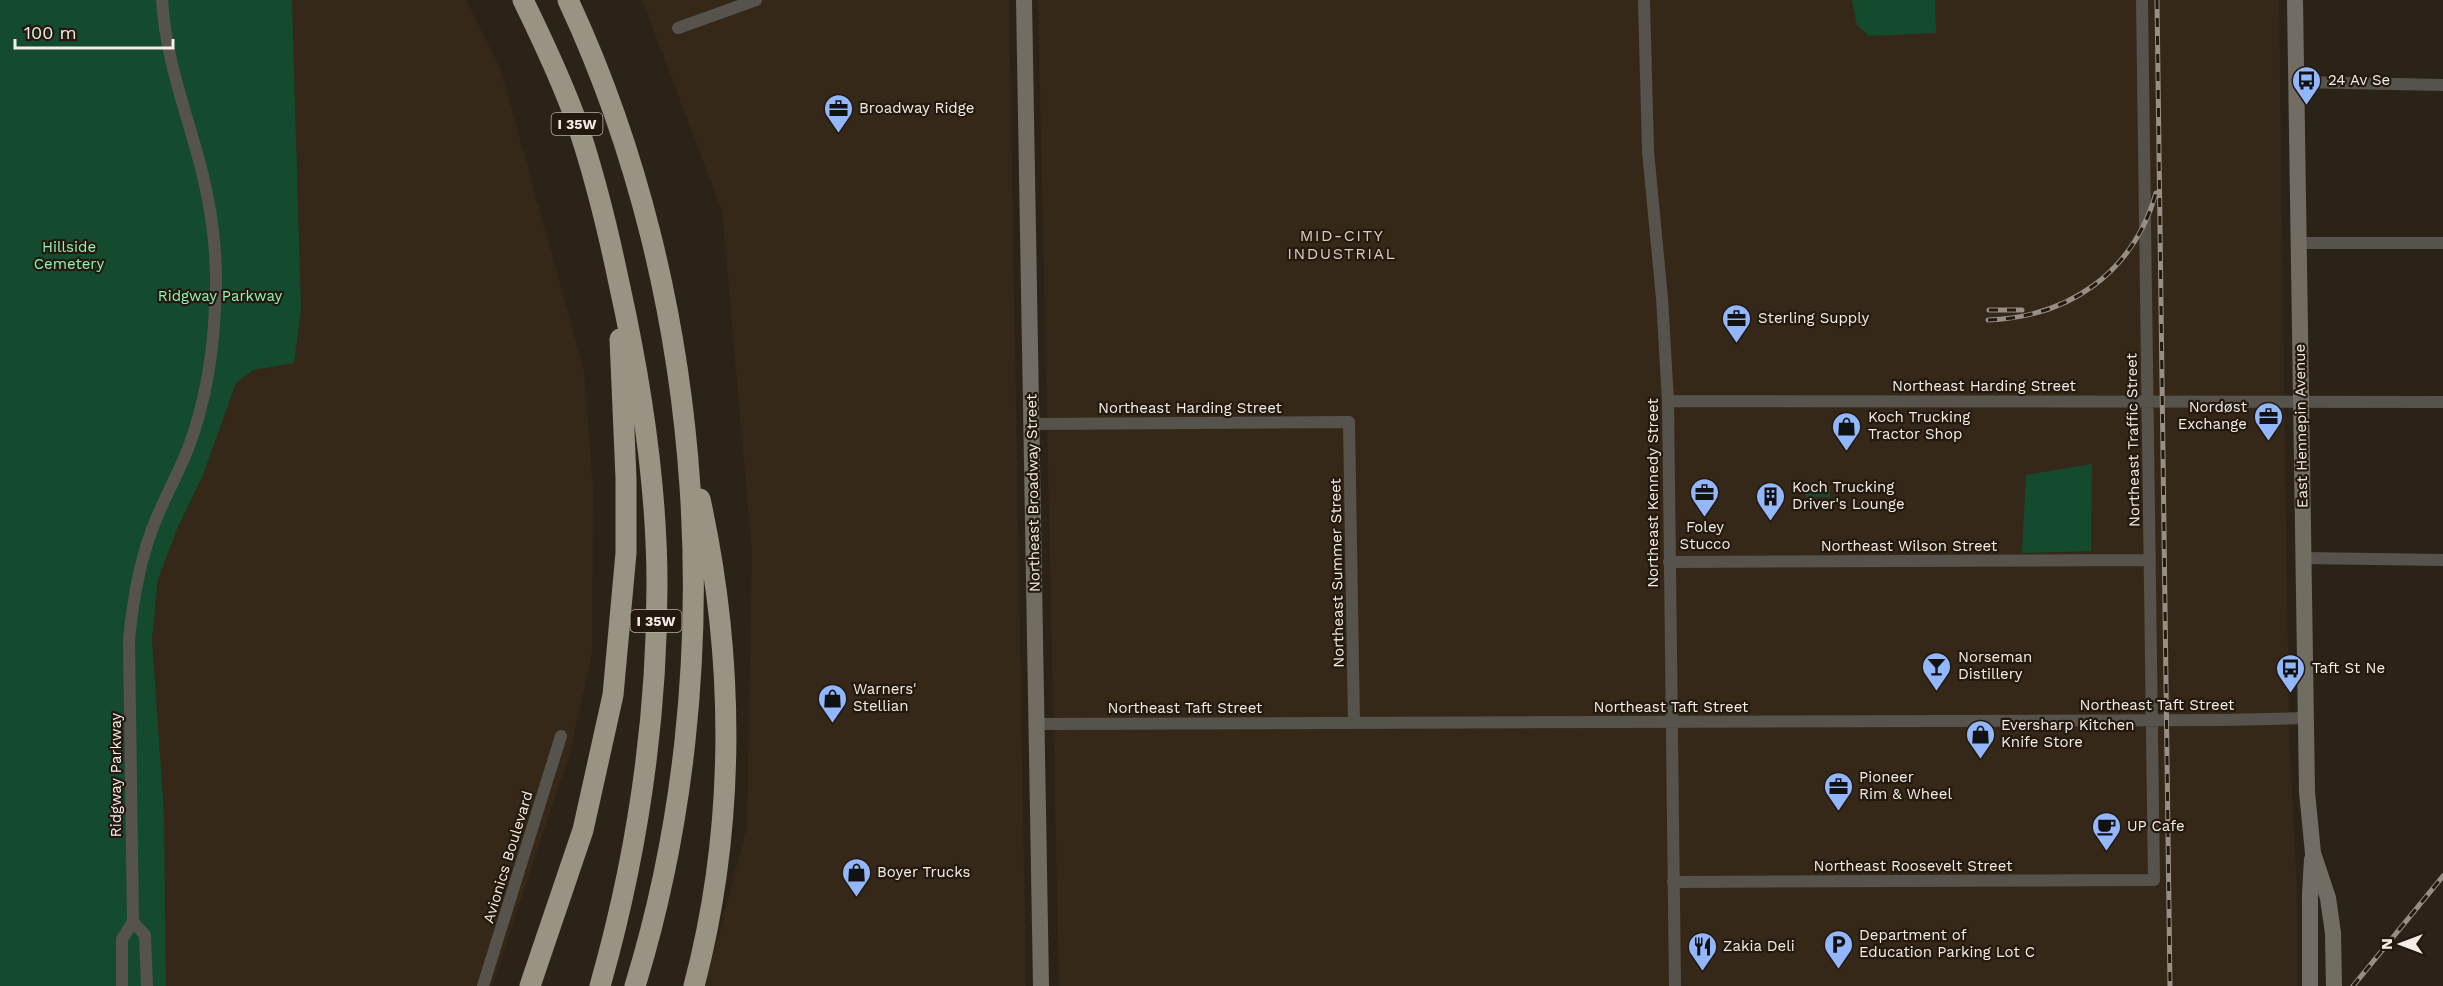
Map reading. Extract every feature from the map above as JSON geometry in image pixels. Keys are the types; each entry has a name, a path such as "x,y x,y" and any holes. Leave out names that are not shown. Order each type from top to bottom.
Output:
{"highway":[{"name":"I 35W","path":"523,0 577,125 597,191 613,255 644,413 650,468 657,583 655,660 648,742 628,877 600,986"},
{"name":"I 35W","path":"568,0 591,49 613,109 649,229 673,338 687,439 692,567 692,647 687,727 663,878 635,986"},
{"path":"530,986 584,830 613,695 626,553 626,478 620,328 613,255"},
{"path":"687,439 712,554 722,654 727,747 720,858 702,956 694,986"}],"main road":[{"name":"Northeast Broadway Street","path":"1024,0 1041,986"},
{"name":"East Hennepin Avenue","path":"2295,0 2306,718 2308,807 2313,853 2310,894 2310,986"},
{"name":"East Hennepin Avenue","path":"2313,853 2328,898 2333,933 2334,986"}],"street":[{"name":"Ridgway Parkway","path":"122,986 122,939 133,922 129,640 132,609 146,547 190,444 209,368 216,306 211,221 196,148 169,58 162,0"},
{"path":"678,28 756,0"},
{"name":"Northeast Kennedy Street","path":"1644,0 1648,151 1662,298 1668,401 1675,986"},
{"name":"Northeast Traffic Street","path":"2142,0 2154,880"},
{"path":"2297,82 2443,85"},
{"path":"2298,243 2443,243"},
{"name":"Northeast Harding Street","path":"1668,401 2443,402"},
{"name":"Northeast Harding Street","path":"1031,424 1350,422"},
{"name":"Northeast Summer Street","path":"1350,422 1354,723"},
{"path":"2303,558 2443,560"},
{"name":"Northeast Wilson Street","path":"1669,562 2150,560"},
{"name":"Northeast Taft Street","path":"1036,723 2306,718"},
{"name":"Avionics Boulevard","path":"483,986 561,736"},
{"name":"Northeast Roosevelt Street","path":"1673,882 2154,880"},
{"name":"Ridgway Parkway","path":"133,922 145,934 147,986"}],"shaded area":[{"path":"292,0 466,0 501,70 584,371 593,486 592,654 569,756 492,986 166,986 164,813 152,639 158,579 178,527 203,475 236,383 253,370 301,308"},
{"path":"642,0 1009,0 1026,986 705,986 747,827 752,553 722,211"},
{"path":"1038,0 2279,0 2289,734 2297,890 2298,986 1059,986"}],"green space":[{"name":"Hillside Cemetery","path":"0,0 292,0 301,308 294,363 253,370 236,383 203,475 178,527 158,579 152,639 164,813 166,986 0,986"},
{"path":"1852,0 1935,0 1936,33 1869,36 1857,25"},
{"path":"2092,464 2091,551 2022,553 2026,475"},
{"path":"1806,486 1830,487 1830,497 1806,497"}],"railway":[{"path":"2157,0 2170,986"},
{"path":"1988,320 2018,317 2045,310 2071,300 2094,285 2114,268 2131,246 2146,221 2156,193"},
{"path":"1989,310 2022,310"},
{"path":"2353,986 2443,876"}],"place":[{"name":"24 Av Se","path":"2307,106"},
{"name":"Broadway Ridge","path":"838,134"},
{"name":"Sterling Supply","path":"1737,344"},
{"name":"Nordøst Exchange","path":"2268,442"},
{"name":"Koch Trucking Tractor Shop","path":"1847,452"},
{"name":"Foley Stucco","path":"1705,518"},
{"name":"Koch Trucking Driver's Lounge","path":"1771,522"},
{"name":"Norseman Distillery","path":"1937,692"},
{"name":"Taft St Ne","path":"2291,694"},
{"name":"Warners' Stellian","path":"832,724"},
{"name":"Eversharp Kitchen Knife Store","path":"1980,760"},
{"name":"Pioneer Rim & Wheel","path":"1838,812"},
{"name":"UP Cafe","path":"2106,852"},
{"name":"Boyer Trucks","path":"856,898"},
{"name":"Department of Education Parking Lot C","path":"1838,970"},
{"name":"Zakia Deli","path":"1702,972"}],"district":[{"name":"MID-CITY INDUSTRIAL","path":"1342,244"}]}
